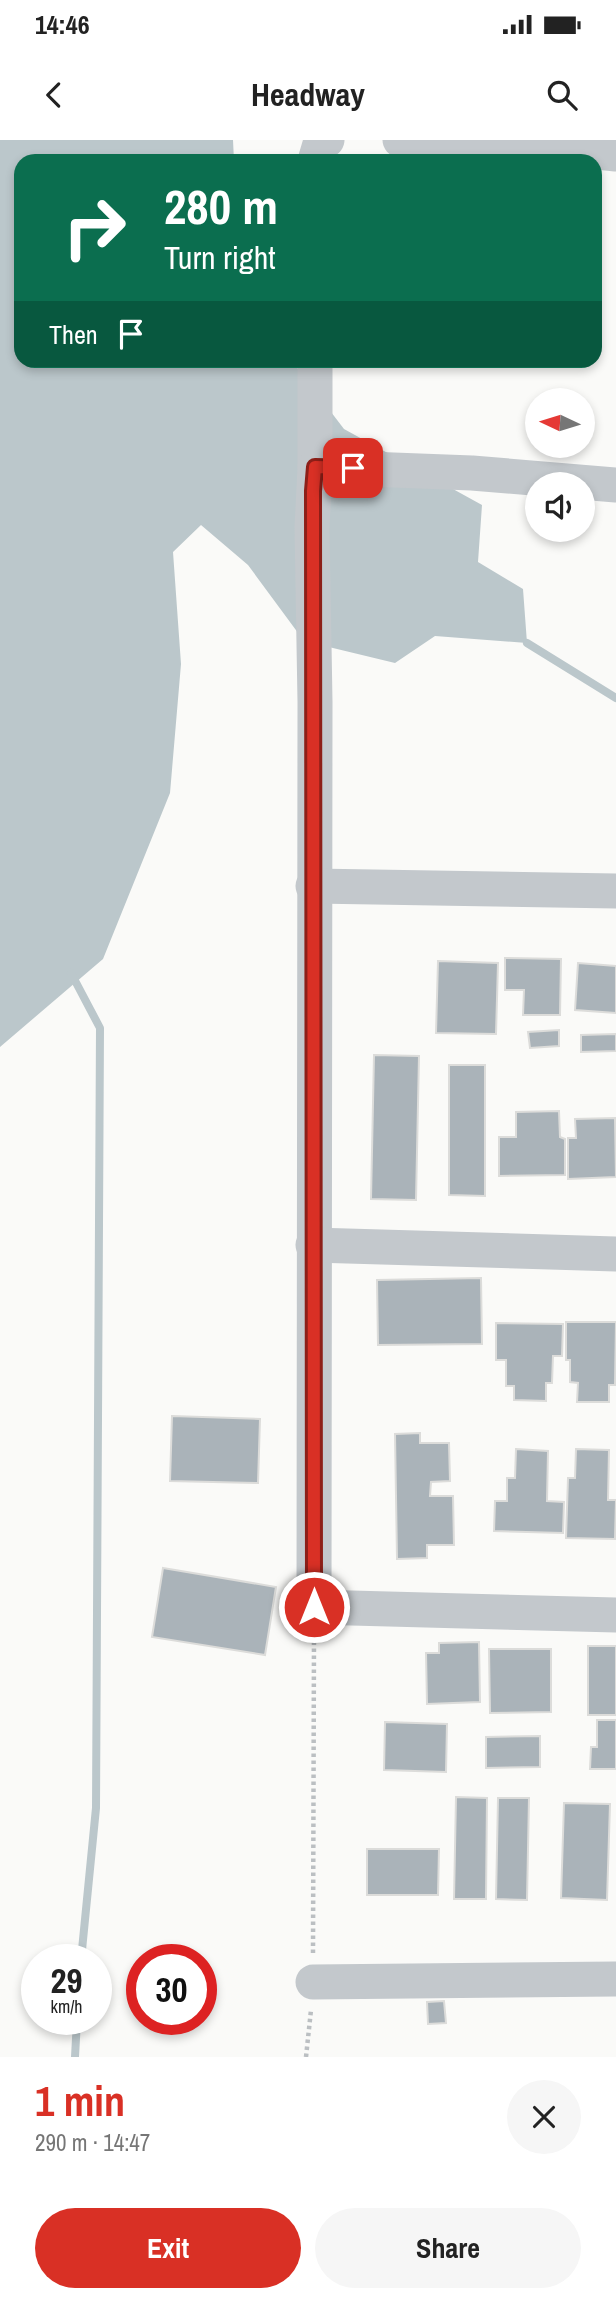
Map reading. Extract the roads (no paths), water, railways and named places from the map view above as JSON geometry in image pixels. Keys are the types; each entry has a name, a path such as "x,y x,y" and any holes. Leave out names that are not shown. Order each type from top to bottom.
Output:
{"street":[{"path":"317,154 320,144 327,140"},
{"path":"400,140 616,154"},
{"path":"315,368 312,528 315,702 314,1607 616,1615"},
{"path":"315,467 472,473 616,485"},
{"path":"313,886 616,891"},
{"path":"313,1245 616,1254"},
{"path":"313,1982 616,1979"}],"waterway":[{"path":"527,643 616,698"},
{"path":"71,973 100,1028 96,1808 83,1944"},
{"path":"75,2057 76,2035"}]}
